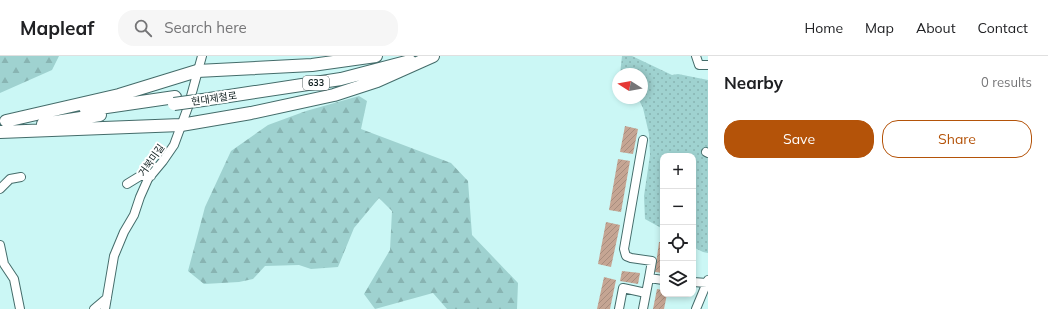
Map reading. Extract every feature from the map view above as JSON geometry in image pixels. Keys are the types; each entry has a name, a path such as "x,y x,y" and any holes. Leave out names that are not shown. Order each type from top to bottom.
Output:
{"highway":[{"path":"1,126 119,95 197,71 312,65 376,56"},
{"name":"현대제철로","path":"203,96 334,74 408,56"},
{"name":"현대제철로","path":"1,126 203,96 341,78 427,56"},
{"path":"1,126 181,125 251,113 334,95 376,82 433,56"}],"street":[{"name":"거북미길","path":"105,309 114,256 151,176 164,161 174,145 188,107 202,56"},
{"path":"696,56 699,65 708,65"},
{"path":"643,140 624,249 626,256 652,262 643,309"},
{"path":"127,184 140,176 151,176"},
{"path":"0,189 10,179 21,177"},
{"path":"0,245 4,264 14,279 20,309"},
{"path":"649,278 660,280"},
{"path":"696,282 708,282 696,309"},
{"path":"619,309 623,288 646,293"},
{"path":"94,309 107,298"}],"green space":[{"path":"0,56 59,56 52,70 0,93"},
{"path":"622,56 632,56 672,75 678,74 708,80 708,253 696,248 696,153 660,153 660,227 645,219 644,196 650,155 649,134 641,104 648,104 648,68 621,68"},
{"path":"359,96 367,101 361,129 451,163 468,181 472,235 518,283 517,309 447,309 433,293 375,309 364,294 390,250 392,211 379,198 354,228 338,267 311,269 299,265 265,266 253,279 239,282 204,284 188,271 205,207 231,151 268,125 306,111"}],"building":[{"path":"625,126 638,129 633,154 620,152"},
{"path":"618,159 630,161 621,212 609,210"},
{"path":"606,222 620,225 611,267 598,264"},
{"path":"659,242 660,242 660,273 655,272"},
{"path":"622,271 640,273 638,284 620,281"},
{"path":"604,277 616,280 610,309 597,309"},
{"path":"657,289 660,290 660,297 666,297 664,309 653,309"}]}
